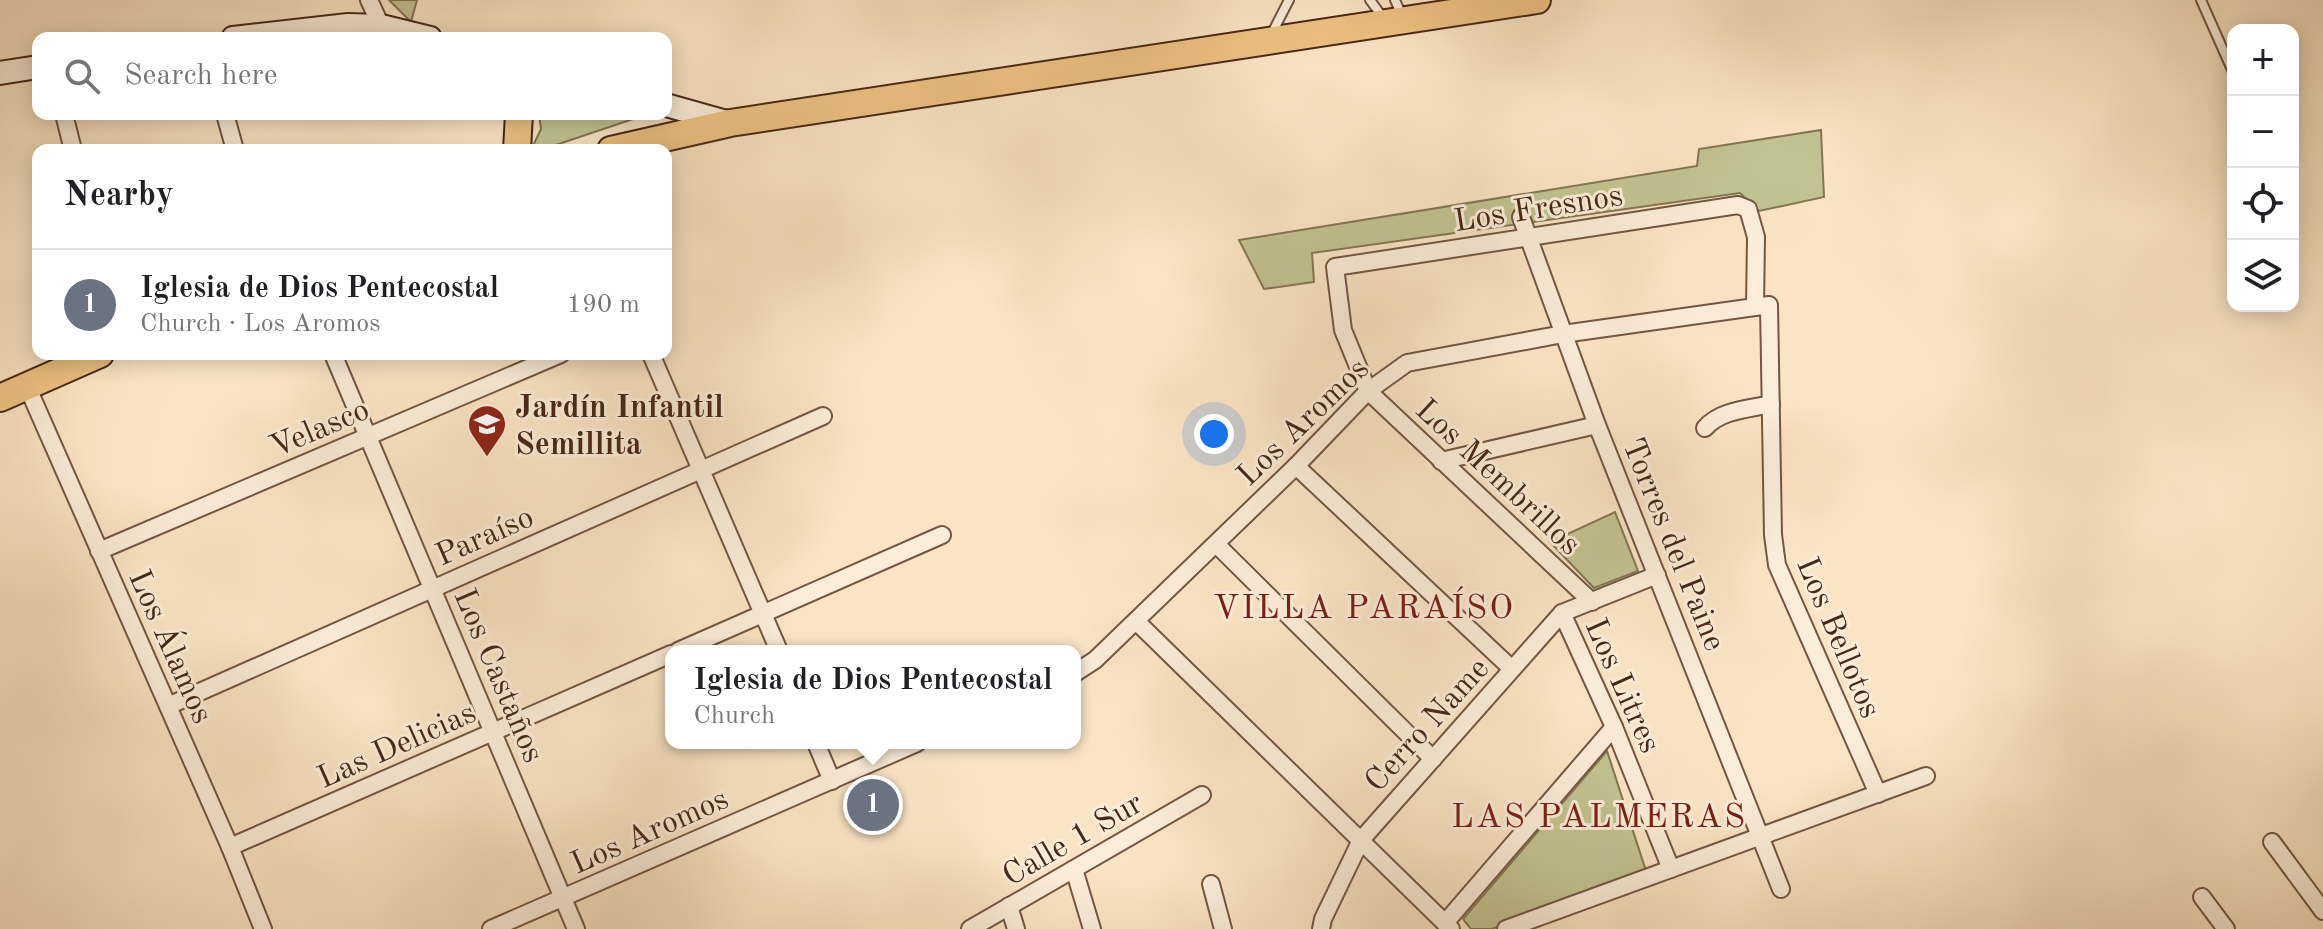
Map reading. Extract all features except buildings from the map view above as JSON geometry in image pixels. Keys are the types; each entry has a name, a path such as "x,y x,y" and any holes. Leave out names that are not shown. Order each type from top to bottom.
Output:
{"main road":[{"path":"637,144 730,123 1268,41 1395,14 1537,0"},
{"path":"286,32 348,25 381,26 406,32"},
{"path":"0,73 32,68"},
{"path":"672,107 730,123"},
{"path":"517,144 519,120"},
{"path":"0,398 86,360"}],"street":[{"path":"369,0 381,26"},
{"path":"66,120 72,144"},
{"path":"227,120 233,144"},
{"name":"Los Fresnos","path":"1368,391 1343,330 1335,267 1732,204 1748,209"},
{"name":"Los Bellotos","path":"1748,209 1756,237 1771,404 1773,535 1777,565 1878,794"},
{"name":"Torres del Paine","path":"1521,217 1597,425 1781,889"},
{"name":"Los Aromos","path":"1081,669 1095,660 1216,544 1368,391 1399,368 1417,360 1563,334 1762,306"},
{"name":"Los Castaños","path":"336,360 576,929"},
{"name":"Velasco","path":"99,551 547,360"},
{"path":"654,360 777,645"},
{"name":"Los Álamos","path":"27,386 230,847 263,929"},
{"name":"Los Membrillos","path":"1368,391 1592,602"},
{"path":"1705,428 1724,415 1771,404"},
{"name":"Paraíso","path":"168,706 823,416"},
{"path":"1441,461 1597,425"},
{"path":"1296,466 1512,669"},
{"path":"692,645 942,535"},
{"path":"1216,544 1433,759"},
{"name":"Cerro Name","path":"1321,929 1361,840 1562,613 1657,575"},
{"name":"Los Litres","path":"1562,613 1614,727 1671,869"},
{"path":"1136,621 1448,926 1614,727"},
{"name":"Las Delicias","path":"230,847 665,657"},
{"path":"819,749 832,781"},
{"name":"Los Aromos","path":"491,929 904,749"},
{"path":"1506,929 1926,776"},
{"name":"Calle 1 Sur","path":"970,929 1202,795"},
{"path":"2272,842 2323,911"},
{"path":"1074,869 1092,929"},
{"path":"1211,884 1223,929"},
{"path":"2202,897 2226,929"},
{"path":"1009,906 1016,929"}],"lane":[{"path":"1268,41 1289,0"},
{"path":"1370,0 1395,14"},
{"path":"2201,0 2227,58"}],"green space":[{"path":"389,0 417,0 411,22"},
{"path":"540,120 630,120 559,144 534,144 541,129"},
{"path":"1821,130 1824,197 1759,211 1740,193 1312,253 1314,282 1264,289 1239,240 1697,166 1699,149"},
{"path":"1615,512 1638,571 1594,588 1550,542"},
{"path":"1607,751 1646,871 1492,929 1471,929 1463,919"}],"place":[{"name":"Jardín Infantil Semillita","path":"487,458"},
{"name":"Iglesia de Dios Pentecostal","path":"873,805"}],"district":[{"name":"VILLA PARAÍSO","path":"1364,606"},
{"name":"LAS PALMERAS","path":"1599,815"}]}
